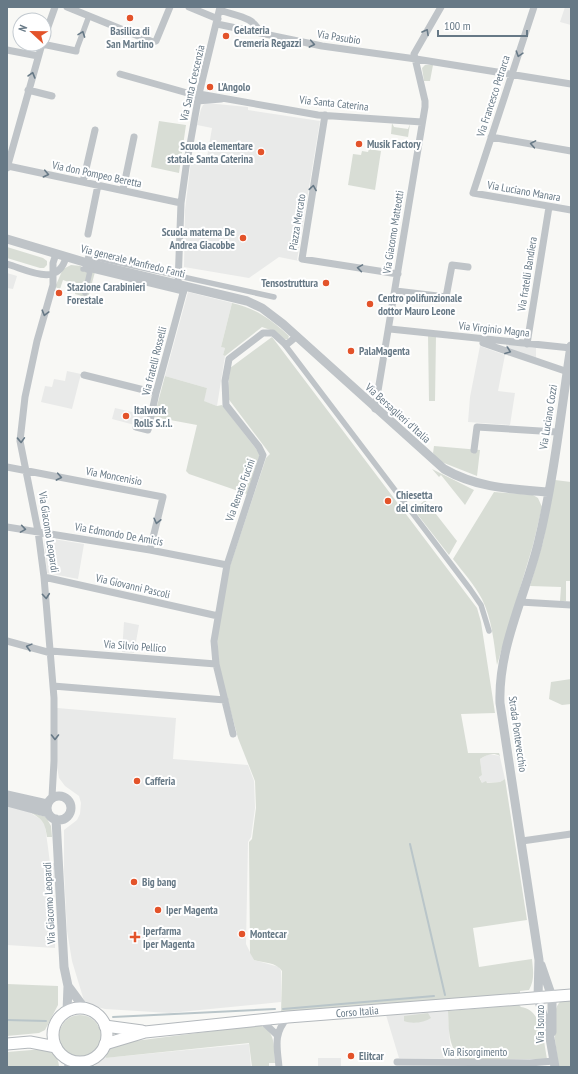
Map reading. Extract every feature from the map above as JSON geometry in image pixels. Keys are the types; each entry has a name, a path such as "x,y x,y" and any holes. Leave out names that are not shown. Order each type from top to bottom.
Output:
{"main road":[{"name":"Corso Italia","path":"105,1044 145,1032 288,1017 571,995"},
{"path":"75,1009 84,1009 97,1015 105,1026 107,1035 105,1044 97,1056 83,1064 76,1062 67,1063 56,1047 54,1031 57,1022 66,1012 75,1009"},
{"name":"Corso Italia","path":"105,1026 145,1032"},
{"path":"30,1042 54,1031"},
{"path":"7,1044 30,1042 56,1047"}],"street":[{"path":"66,7 153,42 156,41 170,7"},
{"name":"Via Pasubio","path":"189,7 218,21 260,33 322,46 416,58 571,84"},
{"path":"416,58 414,54 441,7"},
{"name":"Via Francesco Petrarca","path":"473,193 534,7"},
{"path":"220,9 252,21 257,26 260,33"},
{"name":"Via Santa Crescenzia","path":"182,284 182,203 198,97 220,9"},
{"path":"52,46 76,51 88,16"},
{"path":"7,50 38,56"},
{"path":"7,167 39,52"},
{"name":"Via Giacomo Matteotti","path":"375,409 390,329 425,101 416,58"},
{"name":"Via Santa Caterina","path":"120,74 198,97 259,103 324,115 422,122"},
{"path":"28,90 52,96"},
{"name":"Piazza Mercato","path":"324,115 302,259 398,274"},
{"path":"83,182 95,130"},
{"path":"123,190 134,137"},
{"path":"491,137 571,151"},
{"name":"Via don Pompeo Beretta","path":"7,167 182,203"},
{"path":"88,234 98,185"},
{"name":"Via Luciano Manara","path":"473,193 571,210"},
{"name":"Via fratelli Bandiera","path":"527,344 549,207"},
{"name":"Via generale Manfredo Fanti","path":"7,239 66,257 85,267 156,278 253,304"},
{"name":"Via Giacomo Leopardi","path":"49,805 54,753 51,652 38,531 20,441 25,397 53,285 56,254"},
{"path":"7,264 41,274 53,275 58,273 62,268 66,257"},
{"path":"396,291 446,298 452,265 468,267"},
{"path":"84,293 90,271 85,267"},
{"path":"182,284 274,297"},
{"name":"Via fratelli Rosselli","path":"136,427 148,430 182,284"},
{"name":"Via Bersaglieri d'Italia","path":"253,304 283,324 433,461 452,474 474,483 491,487 548,492"},
{"name":"Via Virginio Magna","path":"390,329 527,344 571,347"},
{"name":"Via Renato Fucini","path":"233,734 216,664 214,641 227,565 246,503 263,458 260,447 226,405 225,381 228,362 231,357 264,332 276,335 285,345"},
{"path":"297,336 289,344 285,345 470,589 481,605 489,631"},
{"path":"472,338 569,373"},
{"name":"Via Luciano Cozzi","path":"548,492 557,432 569,373 571,347"},
{"path":"84,375 156,393"},
{"path":"474,450 477,427 557,432"},
{"name":"Via Moncenisio","path":"7,467 163,497 150,550"},
{"name":"Strada Pontevecchio","path":"538,998 539,960 500,700 502,667 538,544 548,492"},
{"name":"Via Edmondo De Amicis","path":"7,526 150,550 227,565"},
{"name":"Via Giovanni Pascoli","path":"44,577 218,616"},
{"path":"520,602 571,605"},
{"name":"Via Silvio Pellico","path":"7,641 51,652 216,664"},
{"path":"53,686 225,700"},
{"path":"7,795 49,805"},
{"path":"7,802 49,805 63,796 69,801 71,807 68,816 63,819 56,819 49,805"},
{"name":"Via Giacomo Leopardi","path":"56,819 64,967 68,986 66,1012"},
{"path":"522,841 571,834"},
{"name":"Strada Pontevecchio","path":"539,960 552,997"},
{"name":"Via Giacomo Leopardi","path":"68,986 84,1009"},
{"name":"Via Isonzo","path":"552,997 552,1050"},
{"name":"Via Isonzo","path":"538,998 552,1050 554,1064"},
{"path":"279,1067 277,1035 281,1026 288,1017"},
{"path":"261,1020 277,1035"},
{"name":"Via Risorgimento","path":"397,1062 530,1065 554,1064"}],"shaded area":[{"path":"565,7 571,7 571,25 560,22"},
{"path":"425,65 433,65 430,81 424,81 422,68"},
{"name":"Scuola elementare statale Santa Caterina","path":"206,103 248,107 248,110 320,121 297,260 299,261 279,257 249,278 184,267 185,210 191,161 206,163 212,128 197,125 201,109"},
{"path":"159,121 186,125 179,173 151,167"},
{"path":"392,123 394,127 408,129 410,124 408,137 391,134"},
{"path":"369,149 381,151 375,190 348,185 353,154 361,155 362,151 368,152"},
{"path":"7,247 43,258 47,261 47,265 44,268 40,268 7,258"},
{"path":"71,265 81,266 81,268 95,272 88,298 75,294 77,285 63,280 60,289 55,287 63,269"},
{"path":"7,273 17,276 13,289 7,288"},
{"path":"188,292 232,303 221,347 225,348 223,355 225,356 217,406 203,401 207,388 165,376"},
{"path":"232,303 249,308 263,315 289,336 288,339 284,340 276,332 262,327 225,356 223,355 225,348 221,347"},
{"path":"428,335 436,336 435,401 429,401"},
{"path":"272,337 477,608 481,622 495,713 461,714 468,753 499,753 500,756 492,754 480,759 482,775 479,777 482,783 486,781 487,783 500,782 505,779 527,920 473,928 479,967 532,959 533,974 531,986 529,990 520,991 520,994 281,1014 282,971 273,964 254,960 250,953 249,842 252,839 256,808 255,781 238,738 219,668 217,637 229,569 266,458 270,454 227,397 230,368"},
{"path":"506,344 536,348 536,358 506,348"},
{"path":"480,346 505,355 498,391 515,393 510,425 468,422 470,397"},
{"path":"67,371 81,374 72,409 41,402 45,386 52,387 54,379 65,381"},
{"path":"165,376 207,388 204,401 217,406 222,405 260,454 247,494 189,474 186,471 197,425 154,417"},
{"path":"115,408 149,416 146,428 112,419"},
{"path":"434,446 480,450 477,476 439,461 433,453"},
{"path":"432,469 474,490 465,505 441,475 439,477"},
{"path":"555,480 571,482 571,581 566,581 566,601 560,601 561,587 530,586 543,542"},
{"path":"494,492 533,495 538,498 542,507 533,545 497,665 492,631 482,599 476,588 453,559"},
{"path":"425,500 457,541 449,555 414,510"},
{"path":"47,538 84,544 78,579 47,573 44,541"},
{"path":"124,622 139,625 134,653 122,652"},
{"path":"571,679 571,704 562,705 549,699 551,682"},
{"path":"57,708 176,718 173,759 248,765 254,781 255,808 251,837 248,842 246,944 254,960 279,967 281,971 281,1002 170,1013 105,1009 85,1004 72,961 67,931 64,871 64,830 77,820 80,814 81,803 79,796 65,786 59,778 57,767"},
{"path":"489,754 500,756 505,779 500,782 482,783 479,776 482,775 480,759"},
{"path":"7,806 26,810 40,819 45,825 50,863 54,863 55,948 7,945"},
{"path":"30,812 46,817 51,826 52,837 47,837 43,822"},
{"path":"7,984 58,986 58,1005 45,1030 39,1033 7,1036"},
{"path":"571,1000 571,1067 559,1067 554,1032 555,1014 557,1006 561,1001"},
{"path":"519,1005 528,1009 538,1020 543,1036 547,1059 460,1060 451,1042 448,1011"},
{"path":"428,1011 448,1011 450,1044 453,1052 459,1058 399,1058 386,1015"},
{"path":"428,1013 431,1018 425,1021 414,1023 404,1021 404,1016"},
{"path":"76,1015 84,1015 92,1018 98,1024 101,1036 98,1048 92,1054 84,1057 76,1057 68,1054 62,1048 59,1040 59,1032 62,1024 68,1018"},
{"path":"259,1025 265,1027 269,1031 273,1040 275,1063 269,1063 269,1067 252,1067 249,1043 105,1058 110,1049 119,1043"},
{"path":"249,1044 251,1067 93,1067 104,1058"},
{"path":"44,1049 55,1056 59,1067 7,1067 7,1052"},
{"path":"318,1058 341,1058 341,1067 318,1067"}],"waterway":[{"path":"410,844 445,995"},
{"path":"283,1009 434,996"},
{"path":"113,1017 275,1009"},
{"path":"7,1020 46,1021"}],"place":[{"name":"Basilica di San Martino","path":"130,18"},
{"name":"Gelateria Cremeria Regazzi","path":"226,36"},
{"name":"L'Angolo","path":"210,87"},
{"name":"Musik Factory","path":"359,144"},
{"name":"Scuola elementare statale Santa Caterina","path":"261,152"},
{"name":"Scuola materna De Andrea Giacobbe","path":"243,238"},
{"name":"Tensostruttura","path":"326,283"},
{"name":"Stazione Carabinieri Forestale","path":"59,293"},
{"name":"Centro polifunzionale dottor Mauro Leone","path":"370,304"},
{"name":"PalaMagenta","path":"351,351"},
{"name":"Italwork Rolls S.r.l.","path":"126,416"},
{"name":"Chiesetta del cimitero","path":"388,501"},
{"name":"Cafferia","path":"137,781"},
{"name":"Big bang","path":"134,882"},
{"name":"Iper Magenta","path":"158,910"},
{"name":"Montecar","path":"242,934"},
{"name":"Iperfarma Iper Magenta","path":"135,937"},
{"name":"Elitcar","path":"351,1056"}]}
